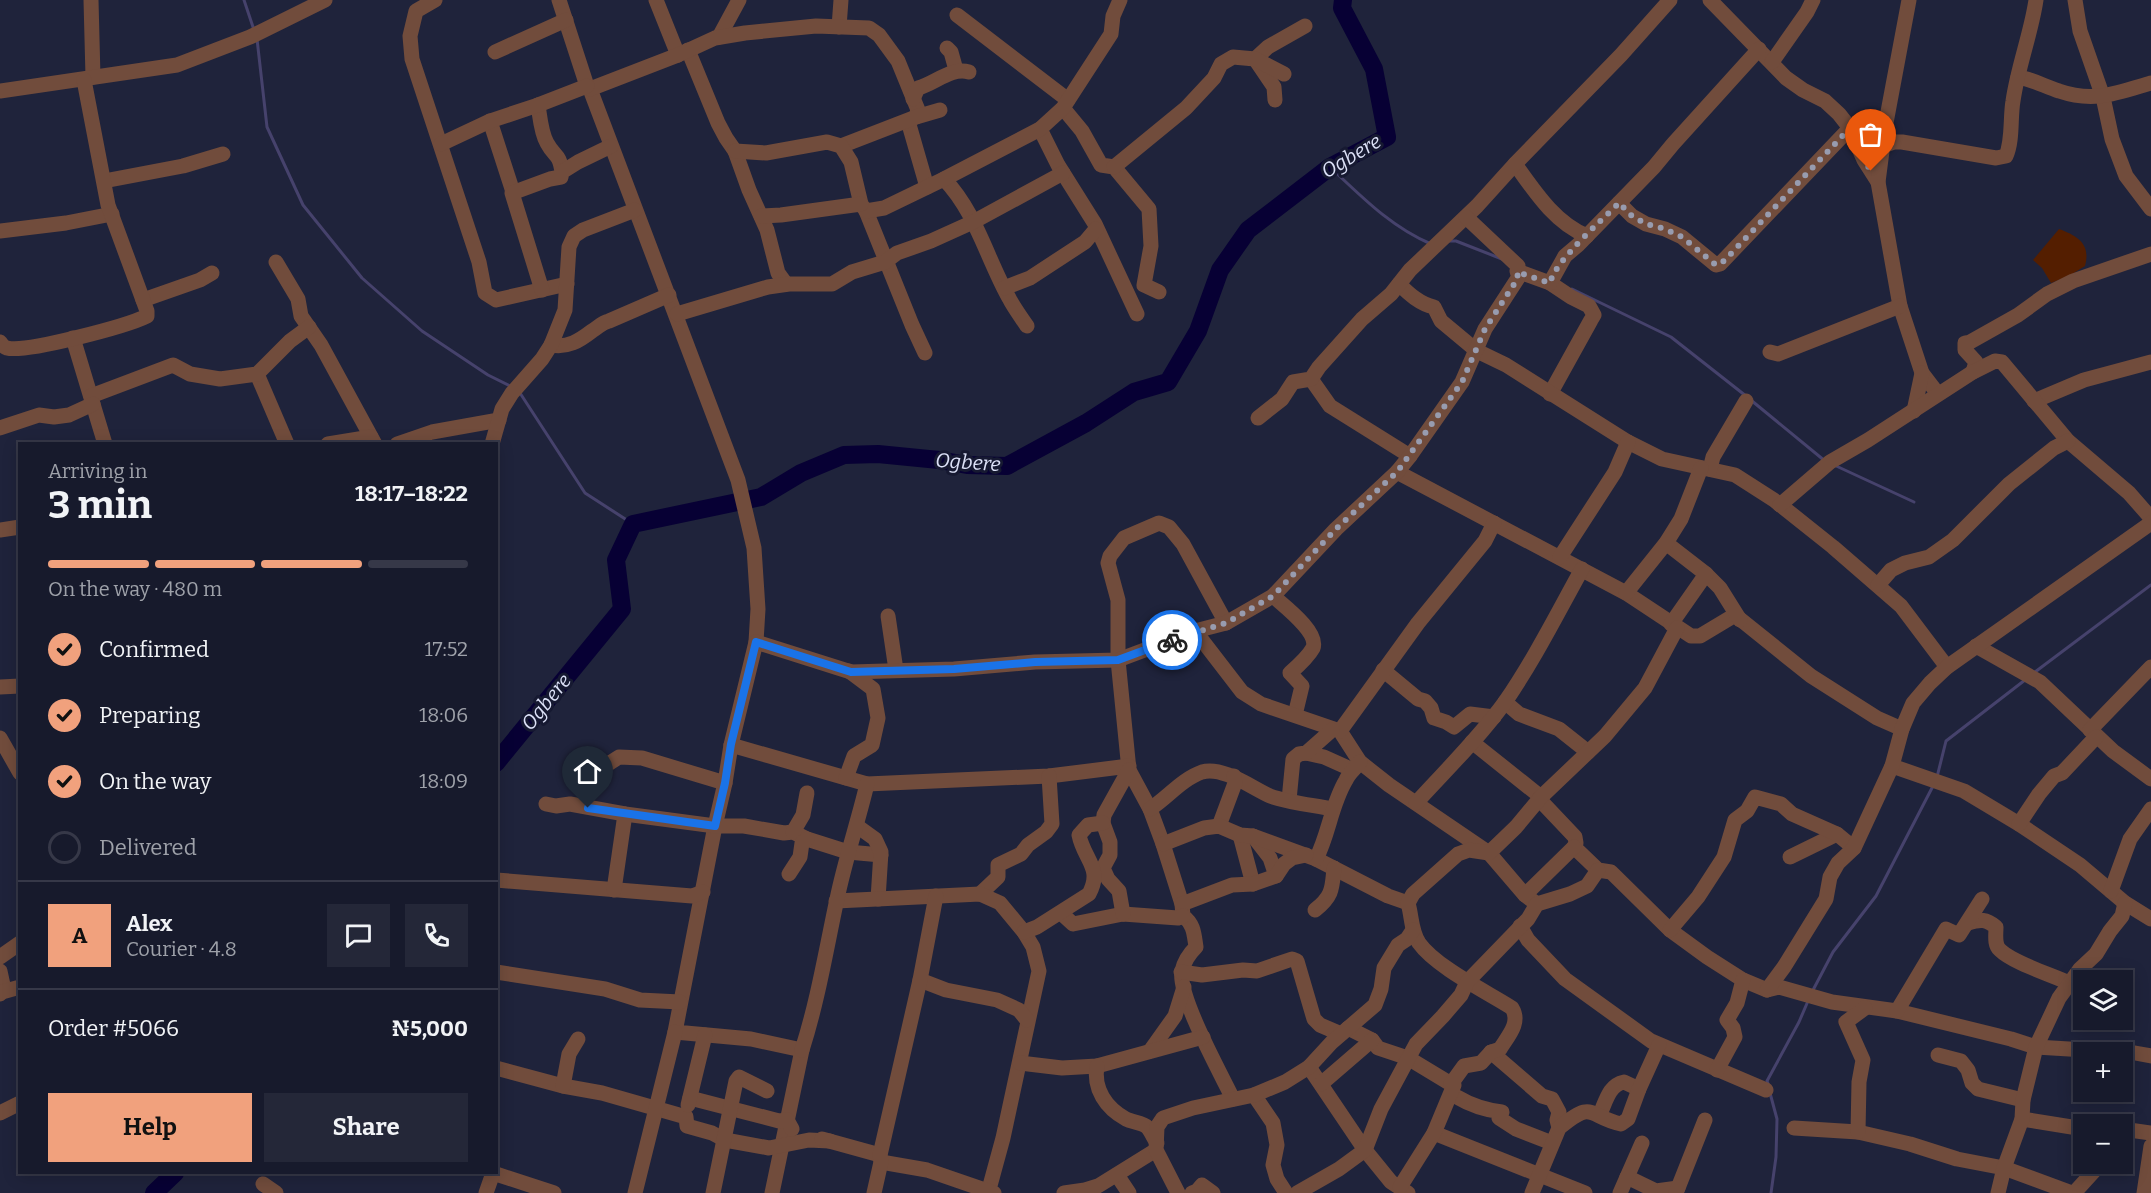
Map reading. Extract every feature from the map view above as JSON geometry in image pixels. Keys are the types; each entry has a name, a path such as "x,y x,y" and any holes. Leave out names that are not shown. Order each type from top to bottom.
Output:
{"street":[{"path":"0,342 4,347 10,348 34,347 147,316 112,214 104,181 88,78 91,0"},
{"path":"0,91 177,65 256,34 325,0"},
{"path":"435,0 416,11 410,42 413,65 479,262 485,293 496,300 567,284"},
{"path":"559,0 611,146 738,480 754,548 758,609 756,642 731,744 675,1032 635,1193"},
{"path":"656,0 718,123 735,150 749,190 767,230 780,281"},
{"path":"719,37 739,0"},
{"path":"840,27 841,0"},
{"path":"761,216 863,207 884,208 1040,129 1065,104 1111,34 1113,16 1120,0"},
{"path":"1311,379 1318,367 1362,319 1466,216 1621,55 1670,0"},
{"path":"1710,0 1786,78 1825,101 1839,114 1850,128 1864,160 1878,182"},
{"path":"1772,63 1814,0"},
{"path":"1910,0 1885,128 1878,182 1900,306 1922,373 1938,394"},
{"path":"1864,160 1881,152 1894,142 1996,158 2006,156 2013,100 2036,0"},
{"path":"2075,0 2080,31 2103,98 2112,139 2126,176 2151,209"},
{"path":"957,15 1065,104 1101,165 1114,167 1149,209 1151,246 1144,285 1159,292"},
{"path":"495,52 566,20"},
{"path":"441,144 490,121 589,87 719,37 816,26 869,27 879,35 898,61 918,110 912,119 927,187"},
{"path":"1255,59 1268,47 1305,26"},
{"path":"913,99 918,88 963,71 947,48"},
{"path":"1550,283 1565,256 1654,167 1672,144 1759,50"},
{"path":"1114,167 1186,108 1214,78 1221,64 1233,57 1255,59 1284,74"},
{"path":"1255,59 1274,87 1275,100"},
{"path":"2018,77 2079,97 2103,98 2151,83"},
{"path":"513,192 561,177 559,157 548,146 545,139 538,105"},
{"path":"735,150 766,153 827,142 841,146 940,110"},
{"path":"490,121 542,290"},
{"path":"1619,203 1632,216 1646,224 1682,237 1716,265 1720,264 1850,128"},
{"path":"1885,128 1902,142"},
{"path":"1040,129 1063,173 1095,224 1137,314"},
{"path":"562,172 611,146"},
{"path":"841,146 851,162 863,207 925,353"},
{"path":"104,181 183,166 223,154"},
{"path":"1515,164 1556,216 1574,231 1587,236"},
{"path":"676,314 780,281 832,284 852,272 885,262 897,253 973,222 1063,173"},
{"path":"944,179 955,191 973,222 1008,297 1027,326"},
{"path":"493,442 502,410 515,389 542,359 551,345 565,310 569,248 574,236 583,230 635,210"},
{"path":"0,231 66,223 112,214"},
{"path":"756,642 849,670 954,669 1035,662 1118,660 1196,631 1226,623 1273,596 1336,529 1397,472 1410,456 1462,382 1485,329 1518,278 1518,266 1466,216"},
{"path":"1004,288 1030,278 1084,242 1096,229"},
{"path":"1973,372 1976,362 1965,350 1965,343 2018,315 2047,294 2073,281 2151,254"},
{"path":"276,262 298,299 301,316 321,345 373,441 358,442"},
{"path":"1517,272 1550,283 1589,306 1594,315 1550,394"},
{"path":"143,300 201,280 212,273"},
{"path":"1399,284 1412,296 1434,307 1441,321 1477,351 1506,364 1628,442 1662,459 1735,475 1780,505 1901,606 1947,667"},
{"path":"551,345 564,347 574,343 601,323 669,295"},
{"path":"1770,352 1778,354 1900,306"},
{"path":"0,428 39,415 54,417 69,415 92,400 173,365 190,374 220,379 257,374 290,341 309,327"},
{"path":"73,338 104,442"},
{"path":"1780,505 1830,462 1973,372 1995,361 2002,362 2068,441 2129,493 2151,518"},
{"path":"2034,401 2084,380 2151,362"},
{"path":"1914,411 1922,373"},
{"path":"257,374 287,442"},
{"path":"1258,418 1282,399 1293,382 1311,379"},
{"path":"1311,379 1330,406 1410,456"},
{"path":"1626,593 1666,543 1681,519 1706,469 1746,401"},
{"path":"403,442 432,432 499,420"},
{"path":"1878,585 1891,570 1905,563 1929,557 1953,540 2009,484 2054,448 2068,441"},
{"path":"1560,557 1615,472 1628,442"},
{"path":"1397,472 1626,593 1691,636 1700,636 1735,615 1758,631 1811,676 1876,718 1902,729"},
{"path":"1150,1052 1175,1016 1188,955 1196,947 1194,928 1182,910 1163,844 1150,809 1129,768 1118,660 1118,600 1108,563 1110,556 1124,538 1159,523 1169,527 1183,544 1226,623"},
{"path":"1306,753 1336,731 1485,542 1494,523"},
{"path":"1767,990 1826,899 1830,877 1838,863 1854,848 1892,766 1902,729 1913,703 1947,667 2151,523"},
{"path":"0,530 18,528"},
{"path":"1666,543 1720,588 1740,620"},
{"path":"1416,802 1472,742 1505,702 1530,664 1582,570"},
{"path":"1489,853 1540,798 1605,736 1645,688 1674,626 1706,574"},
{"path":"1273,596 1302,623 1314,640 1313,648 1290,674 1302,686 1295,715"},
{"path":"888,616 896,670"},
{"path":"1196,631 1242,692 1261,704 1336,731 1353,770"},
{"path":"1976,646 2044,686 2093,733 2151,779"},
{"path":"2019,824 2054,776 2062,773 2093,733 2151,668"},
{"path":"846,778 854,756 872,745 878,718 873,688 849,670"},
{"path":"1383,670 1418,699 1425,701 1431,708 1434,718 1454,727 1470,714 1494,717"},
{"path":"0,687 18,686"},
{"path":"1505,702 1520,714 1559,729 1588,752"},
{"path":"0,738 18,770"},
{"path":"1297,1193 1339,1169 1365,1150 1381,1109 1416,1044 1461,995 1467,982 1528,919 1531,899 1576,843 1575,837 1540,798 1472,742"},
{"path":"731,744 867,784 1049,776 1129,768"},
{"path":"1288,800 1293,759 1299,753 1306,753 1336,763 1389,785 1416,802 1489,853 1531,899"},
{"path":"592,762 605,766 619,757 642,758 725,783"},
{"path":"1892,766 1964,791 2080,865 2125,903 2151,919"},
{"path":"1123,914 1119,891 1108,879 1104,868 1110,855 1110,842 1103,823 1109,803 1120,789 1129,768"},
{"path":"1061,913 1073,924 1123,914 1178,918 1182,910 1232,885 1253,884 1276,876 1284,864 1292,858 1311,857 1326,840 1333,809 1353,770"},
{"path":"1150,809 1189,779 1204,771 1234,776 1272,796 1333,809"},
{"path":"980,894 998,878 998,865 1021,854 1052,824 1049,776"},
{"path":"1219,826 1233,790 1234,776"},
{"path":"772,1193 802,1050 815,1010 848,852 867,784"},
{"path":"789,874 800,857 802,843 800,836 807,793"},
{"path":"1670,930 1698,897 1724,858 1736,820 1747,811 1755,797 1781,804 1791,814 1837,834 1854,848"},
{"path":"546,804 556,806 570,804 715,826 732,825 800,836 848,852 881,855"},
{"path":"2111,891 2130,839 2151,809"},
{"path":"614,890 625,814"},
{"path":"1024,932 1061,913 1089,894 1094,886 1096,873 1080,843 1079,835 1088,825 1103,823"},
{"path":"857,826 875,839 881,855 878,899"},
{"path":"1163,844 1204,828 1219,826 1311,857 1388,896 1408,903"},
{"path":"1790,857 1837,834"},
{"path":"1247,836 1270,858 1276,876"},
{"path":"1247,836 1253,884"},
{"path":"1574,847 1598,870 1611,872 1670,930 1743,981 1767,990 1779,987 1832,1002 1897,1011 2036,1047 2151,1056"},
{"path":"1309,1067 1365,1150 1395,1189 1434,1133 1444,1106 1464,1066 1481,1063 1491,1052 1500,1049 1516,1022 1516,1014 1512,1008 1467,982 1431,956 1420,944 1413,930 1413,918 1408,903 1413,894 1458,854 1469,850 1489,853"},
{"path":"1316,910 1328,899 1332,890 1334,867"},
{"path":"1531,899 1570,894 1587,886 1598,870"},
{"path":"498,880 692,896 703,892"},
{"path":"787,1120 795,1133 830,1141 880,1159 927,1170 990,1192 1039,971 1033,947 1024,932 1000,903 980,894 837,901"},
{"path":"874,1193 921,980 936,896"},
{"path":"1897,1011 1946,929 1959,935 1982,899"},
{"path":"1998,1193 2004,1168 2022,1119 2023,1100 2036,1047 2059,998 2080,969 2096,954 2122,916 2125,903"},
{"path":"1968,923 1980,919 1990,922 1996,927 1996,944 2000,950 2020,962 2069,983"},
{"path":"1520,927 1528,940 1566,979 1652,1041 1766,1090"},
{"path":"1156,1147 1157,1127 1163,1118 1193,1108 1254,1095 1285,1082 1309,1067 1344,1031 1375,1005 1382,989 1384,968 1398,945 1407,939 1413,930"},
{"path":"0,957 18,944"},
{"path":"1183,980 1202,975 1244,970 1257,971 1292,959 1298,961 1314,1020 1320,1025 1372,1040 1378,1048 1408,1058 1454,1088 1472,1106 1502,1112 1499,1118 1549,1149"},
{"path":"0,971 3,985 1,993"},
{"path":"498,972 605,989 640,1000 680,1002"},
{"path":"921,980 945,990 997,1000 1019,1010 1027,1020"},
{"path":"1183,980 1188,1002 1233,1099"},
{"path":"1717,1070 1735,1037 1727,1020 1737,1003 1743,981"},
{"path":"1,993 18,988"},
{"path":"1858,1132 1859,1082 1863,1060 1846,1022 1865,1008"},
{"path":"675,1032 751,1039 802,1050"},
{"path":"705,1035 686,1117 687,1126 712,1133 725,1140 769,1148 809,1140 830,1141"},
{"path":"1020,1064 1062,1068 1097,1066 1203,1037"},
{"path":"563,1086 569,1054 578,1038"},
{"path":"1321,1084 1372,1040"},
{"path":"1532,1193 1532,1172 1549,1149 1559,1128 1582,1112 1591,1110 1621,1124 1629,1119 1639,1089 1659,1045"},
{"path":"1491,1052 1542,1096 1552,1099 1559,1112 1557,1120 1559,1128"},
{"path":"1938,1055 1961,1061 1968,1070 1972,1083 1978,1089 2023,1100"},
{"path":"1097,1066 1095,1078 1097,1089 1109,1107 1124,1118 1147,1126 1178,1193"},
{"path":"498,1069 563,1086 602,1093 686,1117"},
{"path":"713,1193 735,1081 739,1077 767,1090"},
{"path":"1599,1114 1611,1089 1617,1083 1624,1082 1639,1089"},
{"path":"1254,1095 1273,1123 1277,1145 1273,1165 1277,1179 1286,1193"},
{"path":"690,1098 779,1121 787,1120"},
{"path":"0,1113 18,1104"},
{"path":"2022,1119 2073,1127"},
{"path":"1627,1177 1656,1191 1677,1190 1705,1120"},
{"path":"1794,1128 1858,1132 1910,1144 1957,1159 2004,1168 2073,1193 2091,1174"},
{"path":"2133,1131 2151,1133"},
{"path":"1434,1133 1585,1193"},
{"path":"1620,1193 1642,1143"},
{"path":"2144,1193 2151,1146"},
{"path":"1065,1193 1091,1188 1117,1175 1156,1147"},
{"path":"486,1193 493,1174"},
{"path":"496,1174 554,1193"},
{"path":"1117,1175 1129,1193"},
{"path":"262,1184 276,1193"},
{"path":"1192,1193 1202,1185 1213,1193"}],"shaded area":[{"path":"2059,229 2077,238 2084,246 2085,266 2051,283 2042,268 2033,260"}],"waterway":[{"path":"244,0 254,30"},
{"name":"Ogbere","path":"498,761 622,609 616,560 633,524 761,497 801,473 844,455 878,454 967,465 1007,466 1086,423 1134,392 1168,382 1198,331 1220,270 1248,230 1330,167 1387,137 1374,69 1342,8 1343,0"},
{"path":"257,39 267,127 303,205 362,278 422,331 488,375 510,386"},
{"path":"1330,167 1390,220 1431,244"},
{"path":"1449,241 1456,241 1502,259"},
{"path":"1572,289 1671,337 1746,396"},
{"path":"520,393 585,493 633,524"},
{"path":"1752,401 1825,461"},
{"path":"1834,465 1914,502"},
{"path":"2035,672 2151,585"},
{"path":"1937,777 1946,741 2025,680"},
{"path":"1812,992 1833,952 1876,896 1933,786"},
{"path":"1769,1086 1767,1081 1808,1001"},
{"path":"1770,1093 1777,1119 1776,1157 1771,1193"},
{"name":"Ogbere","path":"154,1193 174,1174"}],"way so far":[{"path":"1172,640 1226,623 1273,596 1336,529 1397,472 1410,456 1462,382 1485,329 1518,278 1517,272 1550,283 1565,256 1619,203 1632,216 1646,224 1682,237 1716,265 1724,261 1850,128 1871,171"}],"route":[{"path":"588,808 715,826 731,744 756,642 851,672 1118,660 1172,640"}]}
